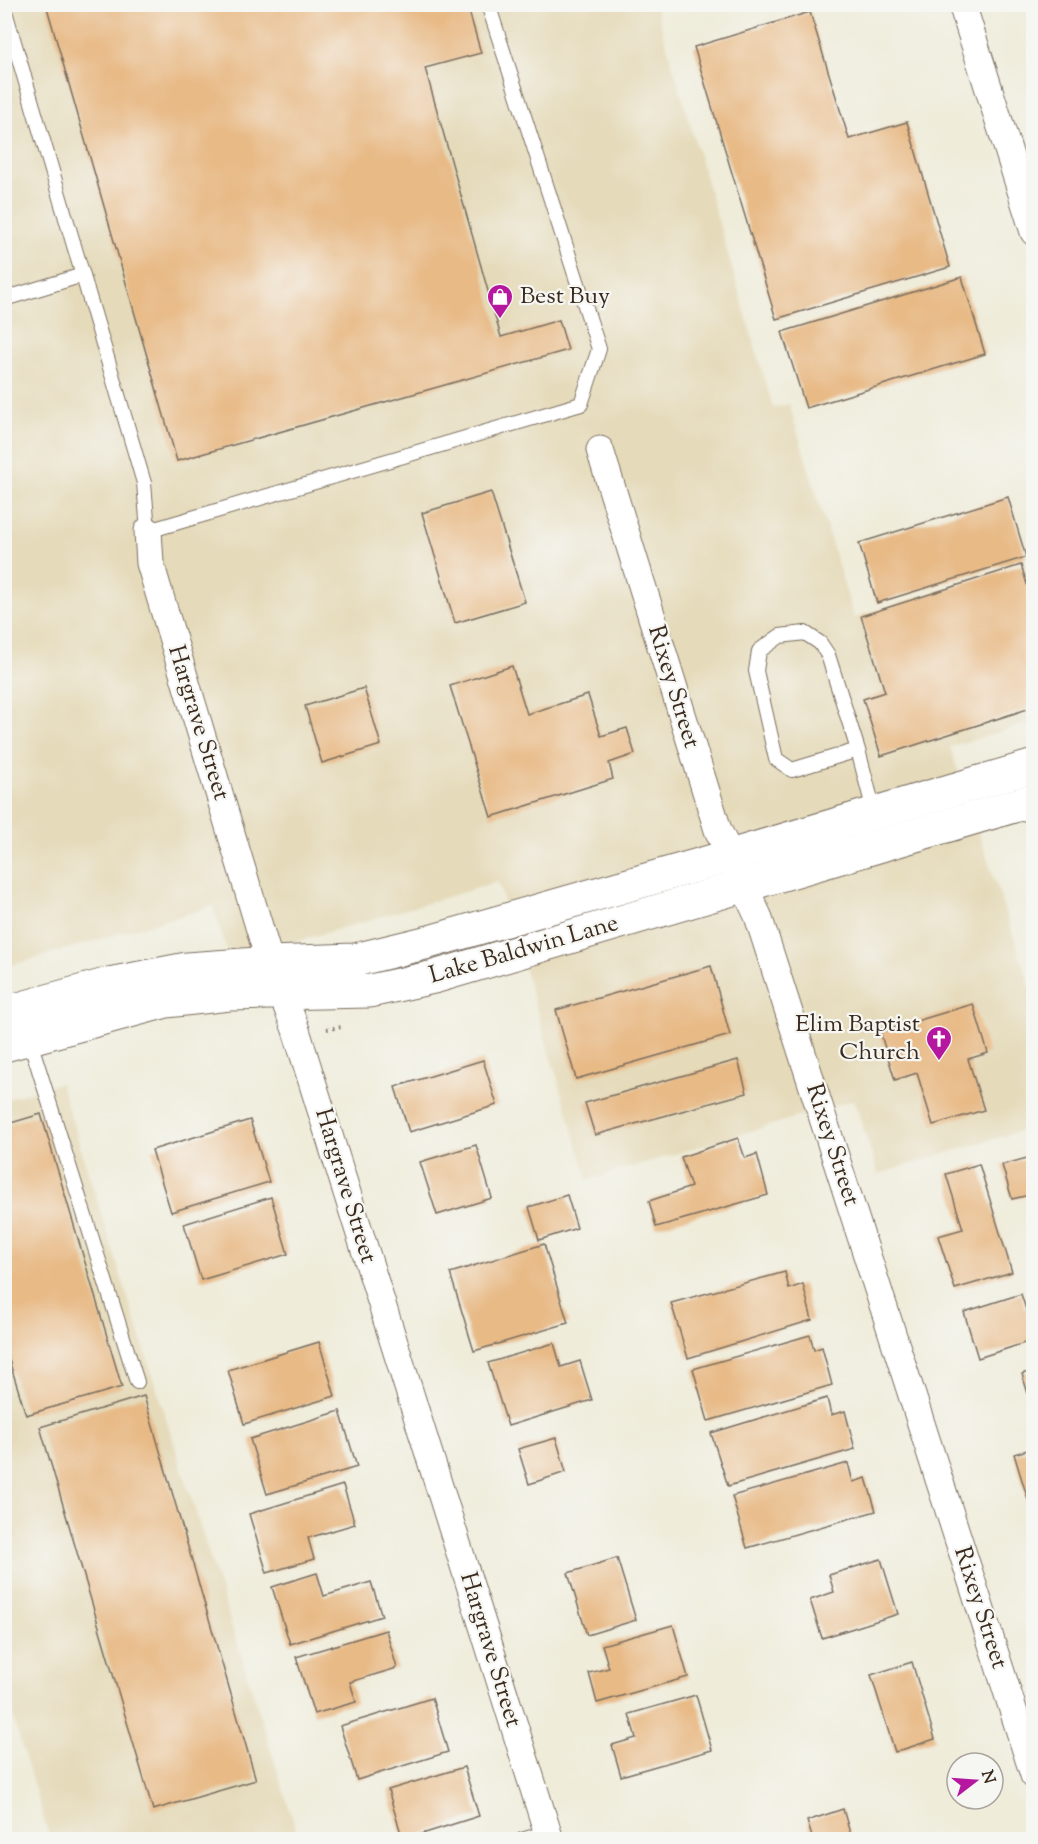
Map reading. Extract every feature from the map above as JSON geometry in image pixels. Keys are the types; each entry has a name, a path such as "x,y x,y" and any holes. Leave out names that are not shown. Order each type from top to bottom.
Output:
{"street":[{"path":"962,4 1034,232"},
{"name":"Rixey Street","path":"600,450 718,830 758,916 1034,1775"},
{"name":"Hargrave Street","path":"148,531 150,563 270,963 295,1027 549,1836"},
{"name":"Lake Baldwin Lane","path":"17,1041 166,1000 228,994 370,991 434,977 744,886 1034,766"},
{"name":"Lake Baldwin Lane","path":"4,1013 109,984 187,969 355,960 429,942 730,856 1034,800"}],"lane":[{"path":"4,8 144,483 148,531 581,404 599,349 488,4"},
{"path":"4,299 83,274"},
{"path":"858,750 792,770 776,759 756,671 759,651 780,636 805,633 820,643 828,655 858,750 879,829"},
{"path":"17,1041 137,1382"},
{"path":"522,1839 549,1836"}],"shaded area":[{"path":"5,5 655,5 773,408 789,404 854,618 1033,566 1033,722 950,747 1033,995 1033,1127 878,1174 854,1100 588,1180 498,882 230,961 213,906 5,967"},
{"path":"60,1083 299,1839 50,1839 5,1691 4,1100"}],"building":[{"path":"46,4 467,4 481,53 425,68 501,337 559,320 568,350 177,461"},
{"path":"810,12 849,139 907,122 950,267 776,319 694,47"},
{"path":"962,277 985,354 806,408 782,332"},
{"path":"491,492 525,602 455,623 422,513"},
{"path":"1008,497 1026,557 877,603 859,543"},
{"path":"1021,565 1034,606 1034,707 881,756 863,699 885,692 861,616"},
{"path":"512,666 527,714 588,695 601,736 627,728 635,754 609,763 613,779 491,817 450,686"},
{"path":"364,688 381,745 322,763 305,706"},
{"path":"711,966 730,1035 576,1079 556,1010"},
{"path":"973,1004 988,1053 968,1059 984,1110 933,1125 917,1073 895,1080 880,1032"},
{"path":"483,1060 497,1105 409,1132 395,1087"},
{"path":"738,1060 747,1093 595,1135 585,1103"},
{"path":"41,1114 122,1387 26,1415 4,1344 4,1125"},
{"path":"250,1120 269,1182 171,1212 152,1150"},
{"path":"738,1138 745,1158 757,1154 768,1195 656,1227 649,1201 691,1187 681,1157"},
{"path":"476,1145 492,1198 437,1215 420,1162"},
{"path":"1034,1156 1034,1194 1012,1199 1002,1165"},
{"path":"979,1164 1012,1272 955,1289 938,1236 963,1229 946,1174"},
{"path":"567,1195 577,1228 539,1240 529,1207"},
{"path":"271,1197 288,1254 201,1280 184,1224"},
{"path":"544,1244 568,1323 474,1351 450,1273"},
{"path":"785,1272 789,1289 803,1284 812,1320 688,1358 671,1303"},
{"path":"1021,1294 1034,1340 978,1358 964,1312"},
{"path":"810,1335 814,1350 822,1347 832,1385 708,1421 693,1369"},
{"path":"319,1342 335,1396 244,1424 228,1370"},
{"path":"554,1343 561,1367 580,1361 592,1400 508,1426 488,1363"},
{"path":"1034,1370 1034,1410 1033,1410 1022,1374"},
{"path":"144,1396 256,1780 153,1810 40,1427"},
{"path":"827,1398 831,1415 845,1411 855,1449 728,1486 711,1433"},
{"path":"340,1411 357,1467 267,1494 250,1439"},
{"path":"556,1438 566,1472 529,1484 518,1449"},
{"path":"1034,1448 1034,1499 1028,1500 1014,1454"},
{"path":"848,1463 853,1482 866,1478 876,1511 747,1548 732,1496"},
{"path":"343,1485 355,1524 308,1538 314,1559 267,1573 249,1514"},
{"path":"617,1558 636,1620 587,1635 568,1573"},
{"path":"881,1559 898,1614 822,1638 810,1600 834,1592 829,1575"},
{"path":"317,1573 324,1596 371,1582 382,1616 290,1644 272,1587"},
{"path":"673,1625 688,1677 597,1703 589,1673 609,1668 602,1645"},
{"path":"386,1630 397,1668 350,1682 356,1702 314,1714 296,1657"},
{"path":"912,1662 935,1739 895,1752 871,1675"},
{"path":"696,1695 712,1750 621,1776 612,1745 636,1738 629,1714"},
{"path":"432,1698 448,1752 357,1780 340,1726"},
{"path":"464,1767 479,1816 403,1840 388,1790"},
{"path":"843,1809 852,1840 813,1840 807,1821"}],"place":[{"name":"Best Buy","path":"500,320"},
{"name":"Elim Baptist Church","path":"939,1062"}]}
